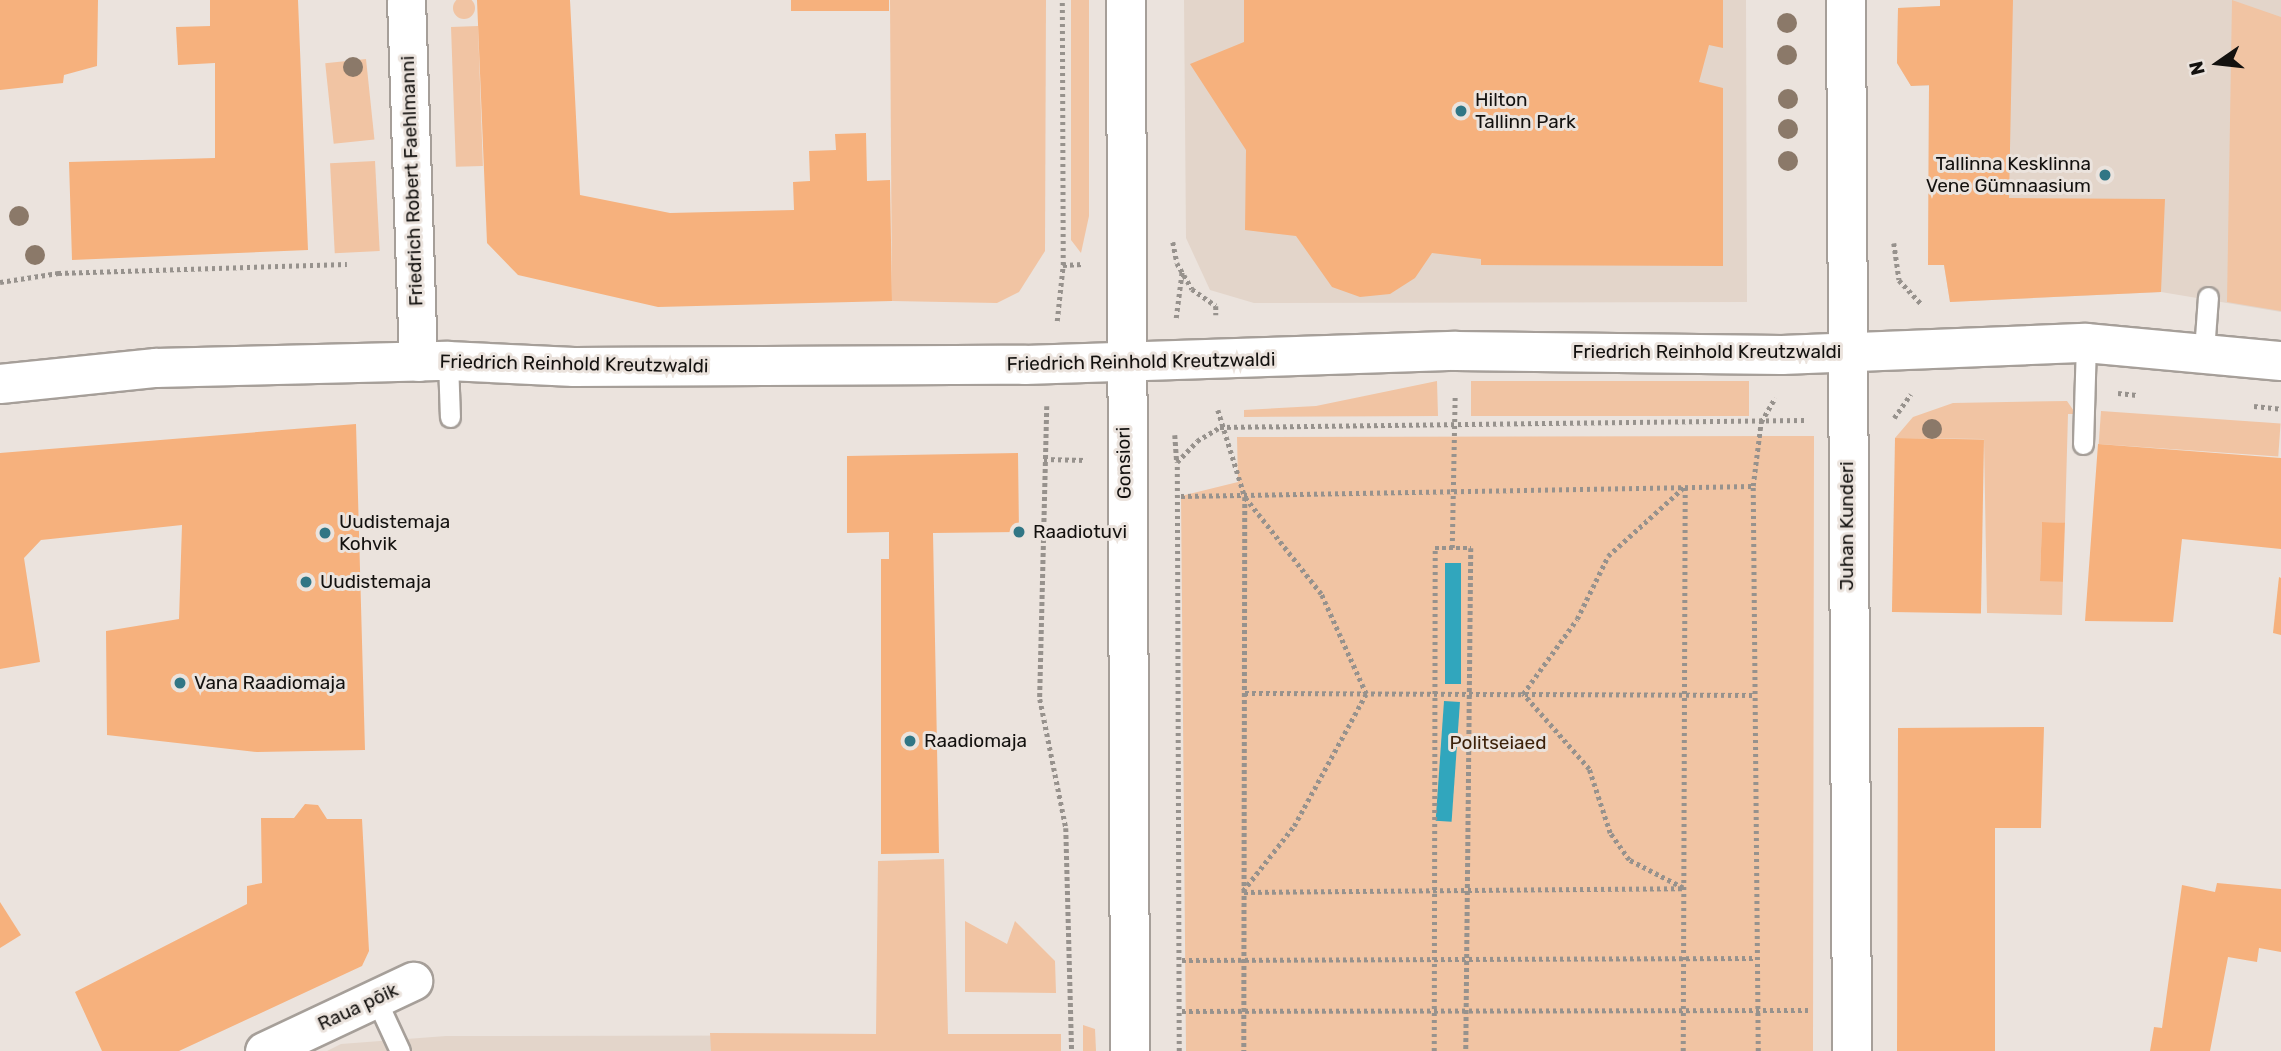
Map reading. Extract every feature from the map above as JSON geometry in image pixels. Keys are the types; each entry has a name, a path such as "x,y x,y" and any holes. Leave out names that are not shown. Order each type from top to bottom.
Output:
{"street":[{"name":"Friedrich Robert Faehlmanni","path":"406,0 433,361"},
{"name":"Gonsiori","path":"1126,0 1124,363 1130,1051"},
{"name":"Juhan Kunderi","path":"1846,0 1852,1051"},
{"name":"Friedrich Reinhold Kreutzwaldi","path":"0,384 156,368 433,361 574,367 1124,363 1456,351 1846,351 2086,344 2204,351 2281,361"},
{"name":"Raua põik","path":"264,1051 413,981"}],"lane":[{"path":"2204,351 2208,297"},
{"path":"2083,444 2086,344"},
{"path":"433,361 450,417"},
{"path":"376,999 400,1051"}],"path":[{"path":"1061,289 1062,0"},
{"path":"1894,238 1899,280 1930,309"},
{"path":"1177,263 1192,289 1216,306"},
{"path":"0,282 58,274 347,264"},
{"path":"1063,265 1079,264"},
{"path":"1179,296 1182,271"},
{"path":"1758,1051 1755,958 1754,486 1761,422 1779,391"},
{"path":"1452,548 1455,397"},
{"path":"1218,410 1220,427 1245,497 1321,594 1366,694"},
{"path":"1177,462 1220,427 1820,420"},
{"path":"1045,421 1040,699 1066,828 1072,1051"},
{"path":"1175,455 1181,496 1182,1011 1179,1051"},
{"path":"1044,459 1073,459"},
{"path":"1181,496 1453,494 1754,486"},
{"path":"1523,694 1577,619 1608,556 1685,487"},
{"path":"1683,1051 1685,487"},
{"path":"1244,1051 1245,497"},
{"path":"1434,1051 1434,548 1471,548 1466,1051"},
{"path":"1245,693 1754,695"},
{"path":"1243,892 1294,826 1366,694"},
{"path":"1523,694 1589,769 1610,833 1629,860 1683,888"},
{"path":"1243,892 1683,888"},
{"path":"1182,960 1755,958"},
{"path":"1182,1011 1822,1010"}],"shaded area":[{"path":"1184,0 1746,0 1747,302 1254,303 1210,290 1186,238"},
{"name":"Tallinna Kesklinna Vene Gümnaasium","path":"1940,0 2281,0 2281,312 2161,292 1950,302 1944,265 1928,265 1929,86 1911,86 1897,63 1898,8 1940,6"},
{"path":"1061,1035 1061,1051 327,1051 341,1044 446,1036"}],"green space":[{"path":"460,-3 468,-3 475,4 475,12 468,19 460,19 453,12 453,4"},
{"path":"890,0 1046,0 1045,251 1019,292 997,303 892,301"},
{"path":"1071,0 1089,0 1089,216 1081,253 1071,240"},
{"path":"2232,0 2281,17 2281,311 2227,302"},
{"path":"478,26 483,166 456,167 451,27"},
{"path":"366,59 374,140 334,144 325,63"},
{"path":"375,161 380,251 335,253 330,163"},
{"path":"1437,381 1438,416 1244,417 1244,410 1316,406"},
{"path":"1471,381 1749,381 1749,416 1471,416"},
{"path":"2067,401 2076,414 2068,414 2065,523 2042,522 2040,581 2063,581 2062,615 1987,613 1984,439 1895,438 1913,417 1953,403"},
{"path":"2101,411 2281,424 2278,456 2099,444"},
{"name":"Politseiaed","path":"1814,436 1813,1051 1186,1051 1181,496 1238,482 1237,437"},
{"path":"944,859 948,1034 1061,1034 1061,1051 711,1051 710,1033 876,1034 878,861"},
{"path":"965,921 1007,944 1015,921 1055,961 1056,993 965,992"},
{"path":"1083,1025 1095,1029 1096,1051 1083,1051"}],"water":[{"path":"1445,563 1461,563 1461,684 1445,684"},
{"path":"1444,701 1460,702 1452,822 1436,821"}],"building":[{"path":"0,0 98,0 97,66 64,75 63,83 0,90"},
{"path":"210,0 298,0 308,250 72,260 69,162 215,158 215,63 178,65 176,27 210,26"},
{"path":"477,0 570,0 580,195 670,213 794,210 793,182 810,181 809,151 836,150 835,134 866,133 867,181 890,180 892,301 658,307 518,275 487,243"},
{"path":"791,0 889,0 889,11 791,11"},
{"path":"1244,0 1723,0 1723,48 1709,45 1699,82 1723,88 1723,266 1481,265 1481,259 1432,253 1415,278 1390,294 1360,297 1332,287 1296,236 1245,230 1246,150 1190,64 1244,42"},
{"path":"1940,0 2013,0 2009,198 2165,199 2161,292 1950,302 1944,265 1928,265 1929,85 1911,86 1897,63 1898,8 1940,6"},
{"path":"356,424 365,750 257,752 107,735 106,631 179,619 182,525 41,540 24,558 40,662 0,669 0,453"},
{"path":"1895,438 1984,440 1981,614 1892,612"},
{"path":"2098,444 2281,458 2281,549 2182,539 2173,622 2085,621"},
{"path":"1018,453 1019,532 933,533 939,853 881,854 881,559 889,559 889,532 847,533 847,456"},
{"path":"2042,522 2065,523 2063,582 2040,581"},
{"path":"2279,577 2281,578 2281,635 2273,633"},
{"path":"2044,727 2041,828 1995,828 1995,1051 1897,1051 1898,728"},
{"path":"305,804 318,805 327,819 362,819 369,951 362,966 179,1051 102,1051 75,992 247,904 247,886 262,883 261,818 294,818"},
{"path":"2217,883 2281,889 2281,952 2259,948 2257,962 2228,957 2210,1051 2150,1051 2154,1027 2162,1028 2182,885 2215,892"},
{"path":"0,902 21,935 0,948"}],"place":[{"name":"Hilton Tallinn Park","path":"1461,111"},
{"name":"Tallinna Kesklinna Vene Gümnaasium","path":"2105,175"},
{"name":"Raadiotuvi","path":"1019,532"},
{"name":"Uudistemaja Kohvik","path":"325,533"},
{"name":"Uudistemaja","path":"306,582"},
{"name":"Vana Raadiomaja","path":"180,683"},
{"name":"Raadiomaja","path":"910,741"}]}
